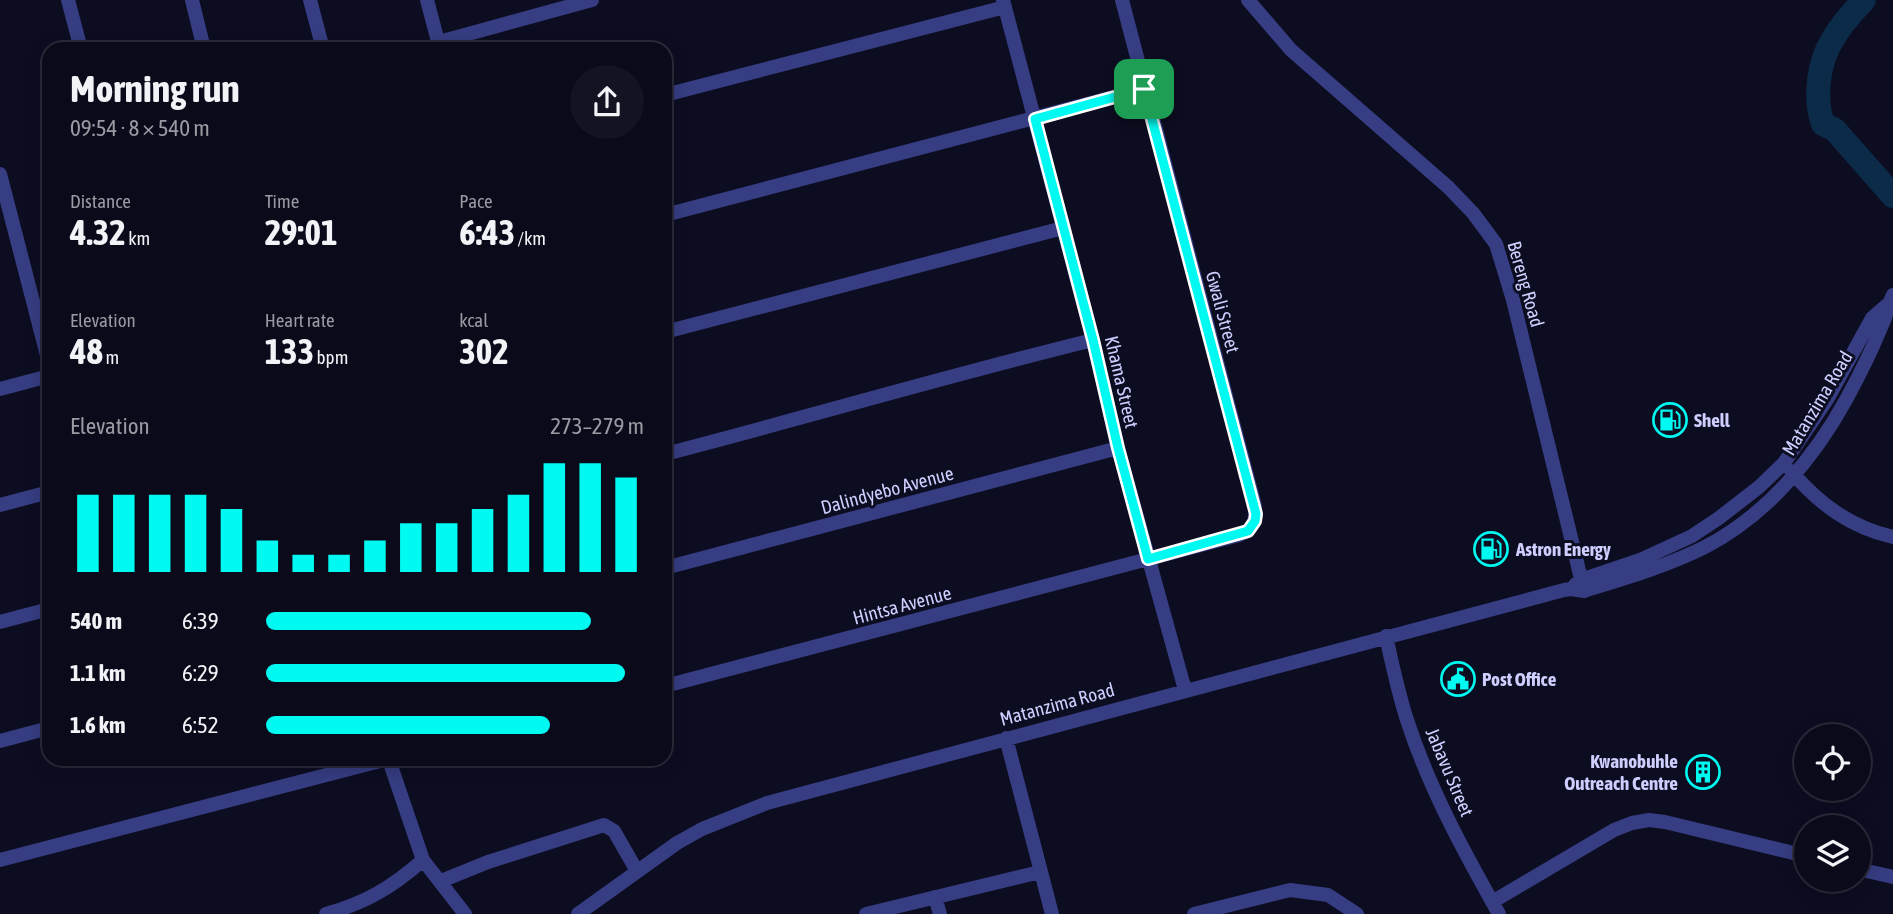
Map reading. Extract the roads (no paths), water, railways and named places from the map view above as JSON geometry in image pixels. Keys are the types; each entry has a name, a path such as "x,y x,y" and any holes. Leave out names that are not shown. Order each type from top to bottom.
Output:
{"street":[{"path":"68,0 79,42"},
{"path":"192,0 202,42"},
{"path":"310,0 321,42"},
{"path":"428,0 439,42"},
{"path":"450,42 592,0"},
{"name":"Gwali Street","path":"1122,0 1256,514 1248,531 1148,559"},
{"name":"Bereng Road","path":"1248,0 1291,50 1448,187 1473,213 1496,244 1513,300 1579,586"},
{"path":"672,92 1004,4"},
{"name":"Khama Street","path":"1004,4 1093,340 1118,448 1185,690"},
{"path":"672,213 1144,89"},
{"path":"0,174 42,335"},
{"path":"672,330 1063,228"},
{"name":"Matanzima Road","path":"1579,586 1692,536 1749,495 1784,463 1828,398 1872,317 1890,300"},
{"name":"Matanzima Road","path":"587,911 677,843 735,814 767,803 1672,562 1715,541 1764,504 1795,476 1847,399 1884,323 1890,300"},
{"path":"672,452 965,371 1093,340"},
{"path":"0,389 42,378"},
{"name":"Dalindyebo Avenue","path":"672,566 1118,448"},
{"path":"1784,463 1829,510 1863,527 1893,537"},
{"path":"0,505 42,494"},
{"name":"Hintsa Avenue","path":"672,684 1148,559"},
{"path":"0,622 42,611"},
{"name":"Jabavu Street","path":"1386,636 1398,691 1421,758 1443,810 1496,908"},
{"path":"0,741 42,730"},
{"path":"1006,738 1052,914"},
{"path":"0,860 363,766"},
{"path":"388,766 423,860 465,914"},
{"path":"1496,908 1614,830 1632,823 1649,820 1665,822 1794,853"},
{"path":"441,881 500,858 604,825 614,831 638,871"},
{"path":"326,914 371,899 423,860"},
{"path":"866,914 1040,872"},
{"path":"1871,872 1893,877"},
{"path":"1194,914 1290,891 1328,895 1357,914"},
{"path":"935,897 940,914"}],"waterway":[{"path":"1864,0 1840,28 1824,58 1818,92 1820,114 1823,124 1835,130 1893,196"}],"place":[{"name":"Shell","path":"1670,420"},
{"name":"Astron Energy","path":"1491,549"},
{"name":"Post Office","path":"1458,679"},
{"name":"Kwanobuhle Outreach Centre","path":"1703,772"}]}
